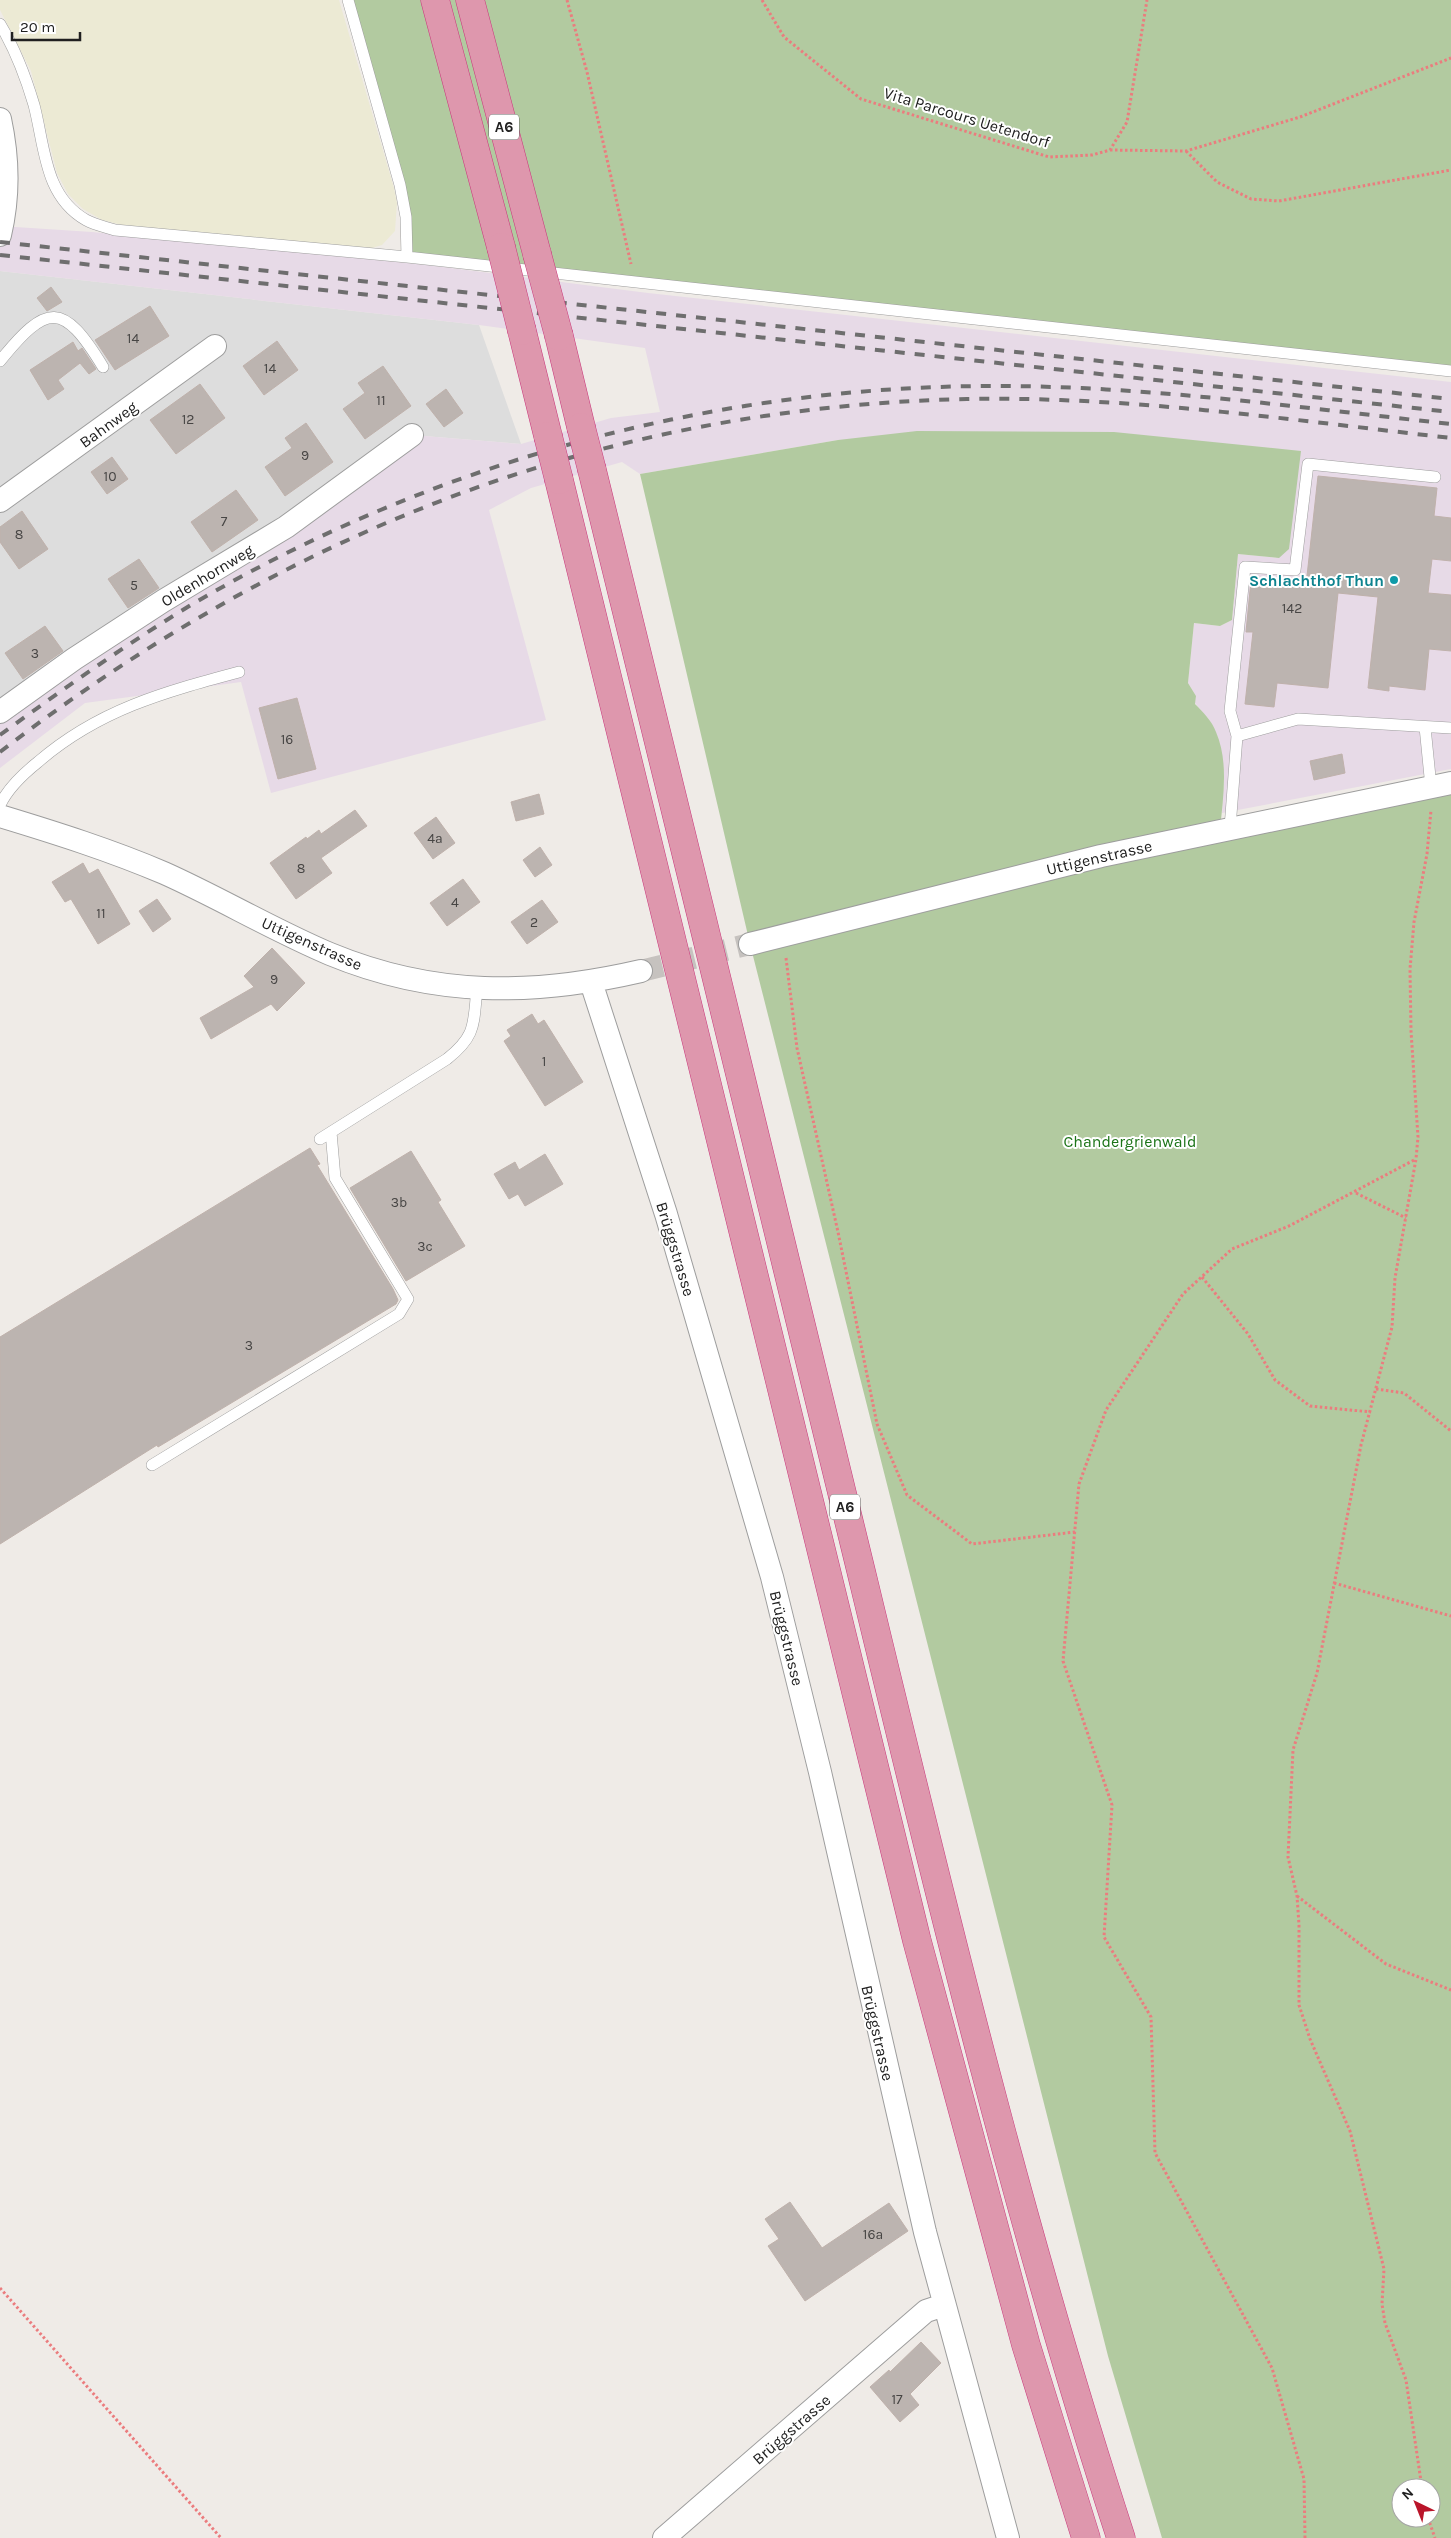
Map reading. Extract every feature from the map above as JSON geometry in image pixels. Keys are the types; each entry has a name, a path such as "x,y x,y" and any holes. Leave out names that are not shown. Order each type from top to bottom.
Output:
{"highway":[{"name":"A6","path":"435,0 522,331 917,1941 1023,2337 1086,2538"},
{"name":"A6","path":"470,0 559,336 977,2039 1052,2314 1121,2538"}],"street":[{"path":"0,119 6,153 6,174 0,235"},
{"name":"Bahnweg","path":"0,502 215,346"},
{"name":"Oldenhornweg","path":"0,712 74,659 163,601 286,527 412,435"},
{"name":"Uttigenstrasse","path":"750,944 1101,856 1441,785"},
{"name":"Uttigenstrasse","path":"0,816 80,841 137,862 305,943 360,965 415,980 478,989 542,988 591,982 641,971"},
{"name":"Brüggstrasse","path":"591,982 666,1214 772,1577 820,1772 891,2088 944,2305 1008,2538"},
{"name":"Brüggstrasse","path":"664,2538 926,2311 944,2305"}],"lane":[{"path":"348,0 400,185 406,217 407,257"},
{"path":"0,24 20,63 34,106 45,159 54,186 69,207 87,221 115,230 407,257 636,284 1451,371"},
{"path":"0,361 21,334 36,322 50,317 68,320 85,337 103,367"},
{"path":"1230,828 1237,736 1230,711 1245,567 1295,570 1308,464 1435,477"},
{"path":"0,805 15,783 34,765 61,742 102,718 162,694 239,672"},
{"path":"1237,736 1298,719 1451,728"},
{"path":"1425,727 1441,785"},
{"path":"320,1139 447,1059 463,1046 472,1032 478,989"},
{"path":"152,1465 399,1314 408,1299 335,1178 331,1132"}],"path":[{"path":"567,0 636,284"},
{"name":"Vita Parcours Uetendorf","path":"762,0 784,37 861,99 1049,157 1092,155 1110,150 1186,151 1300,116 1451,58"},
{"path":"1110,150 1128,122 1147,0"},
{"path":"1186,151 1217,182 1251,199 1279,201 1451,170"},
{"path":"1421,2478 1406,2380 1385,2323 1382,2304 1384,2270 1350,2131 1310,2039 1299,2005 1297,1896 1288,1857 1293,1750 1317,1673 1362,1445 1392,1327 1395,1278 1416,1159 1418,1137 1411,1031 1410,969 1414,922 1430,829 1441,785"},
{"path":"783,936 798,1048 838,1232 876,1424 907,1495 972,1544 1075,1532"},
{"path":"1305,2538 1304,2479 1272,2368 1155,2153 1151,2017 1104,1937 1112,1805 1064,1661 1079,1484 1106,1410 1184,1294 1232,1249 1289,1226 1416,1159"},
{"path":"1355,1192 1406,1218"},
{"path":"1202,1277 1248,1334 1275,1380 1310,1406 1371,1412"},
{"path":"1376,1389 1404,1393 1451,1431"},
{"path":"1334,1583 1451,1616"},
{"path":"1297,1896 1386,1964 1451,1990"},
{"path":"0,2288 221,2538"}],"shaded area":[{"path":"0,0 339,0 394,188 397,203 395,231 382,245 372,248 352,247 122,225 102,220 83,209 68,194 57,173 31,71 0,10"},
{"path":"0,226 92,232 427,265 648,293 1451,382 1451,769 1222,813 1224,778 1219,741 1212,724 1195,703 1196,696 1188,683 1194,623 1220,626 1232,620 1238,554 1279,558 838,440 640,474 622,462 531,488 489,510 546,720 271,793 241,682 85,703 0,768 0,712 412,435 521,444 611,418 660,412 645,348 479,325 0,271"},
{"path":"0,271 479,325 521,444 412,435 0,712"}],"green space":[{"path":"348,0 1451,0 1451,371 407,257 406,217"},
{"name":"Chandergrienwald","path":"917,431 1114,432 1301,451 1289,549 1279,558 1238,554 1232,620 1220,626 1194,623 1188,683 1196,696 1195,704 1204,713 1216,732 1223,755 1224,780 1220,830 1451,783 1451,2538 1162,2538 1108,2356 750,944 640,474 838,440"}],"building":[{"path":"51,287 62,302 47,311 37,298"},
{"path":"150,306 169,336 115,370 95,340"},
{"path":"277,341 298,370 264,395 243,366"},
{"path":"73,342 78,351 82,348 96,369 89,374 80,363 58,380 64,389 48,400 30,370"},
{"path":"383,366 411,406 365,439 343,409 365,393 358,383"},
{"path":"200,384 225,418 176,454 150,420"},
{"path":"446,389 463,413 444,427 426,404"},
{"path":"306,423 333,462 285,496 265,467 292,448 285,438"},
{"path":"112,457 128,479 107,494 91,472"},
{"path":"1318,476 1437,488 1434,516 1451,518 1451,561 1432,559 1428,593 1451,595 1451,651 1429,649 1425,690 1389,686 1389,691 1368,688 1378,597 1338,593 1328,688 1277,683 1274,707 1245,704 1253,632 1246,632 1251,580 1306,585"},
{"path":"236,490 258,520 212,552 191,522"},
{"path":"22,511 48,549 19,569 0,542 0,527"},
{"path":"139,559 159,588 128,608 108,579"},
{"path":"45,626 63,651 23,679 5,653"},
{"path":"297,698 316,769 278,779 259,708"},
{"path":"1342,754 1345,773 1314,780 1310,761"},
{"path":"539,794 544,814 516,821 511,802"},
{"path":"355,810 367,826 321,858 332,873 296,899 270,863 306,837 307,839 319,830 321,834"},
{"path":"436,817 455,843 433,859 414,833"},
{"path":"540,847 552,865 535,877 523,860"},
{"path":"83,863 89,874 98,869 130,924 98,944 71,899 65,902 52,882"},
{"path":"463,879 480,902 447,926 430,903"},
{"path":"157,899 171,919 153,932 139,911"},
{"path":"542,900 558,922 527,944 511,922"},
{"path":"272,948 305,983 277,1011 271,1004 211,1039 200,1018 254,987 244,976"},
{"path":"532,1014 538,1024 544,1020 583,1082 545,1106 504,1041 511,1036 507,1030"},
{"path":"310,1148 320,1164 317,1165 393,1289 398,1300 396,1304 158,1447 157,1445 0,1544 0,1337"},
{"path":"411,1151 441,1200 438,1202 465,1246 406,1281 350,1188"},
{"path":"545,1154 563,1184 525,1206 518,1194 509,1199 494,1174 515,1162 519,1170"},
{"path":"790,2202 822,2248 889,2203 908,2231 805,2301 768,2246 779,2239 765,2219"},
{"path":"921,2342 941,2363 910,2394 919,2405 900,2422 870,2387 889,2370 890,2372"}],"tunnel":[{"path":"641,971 750,944"}],"railway":[{"path":"0,242 1451,399"},
{"path":"0,255 1451,412"},
{"path":"0,735 94,668 191,605 285,554 382,509 482,471 584,440 688,416 793,399 899,389 1006,386 1062,387 1173,394 1451,424"},
{"path":"0,752 109,674 221,605 336,545 455,496 577,456 702,426 832,407 967,399 1028,399 1149,405 1451,438"}],"place":[{"name":"Schlachthof Thun","path":"1394,580"}]}
